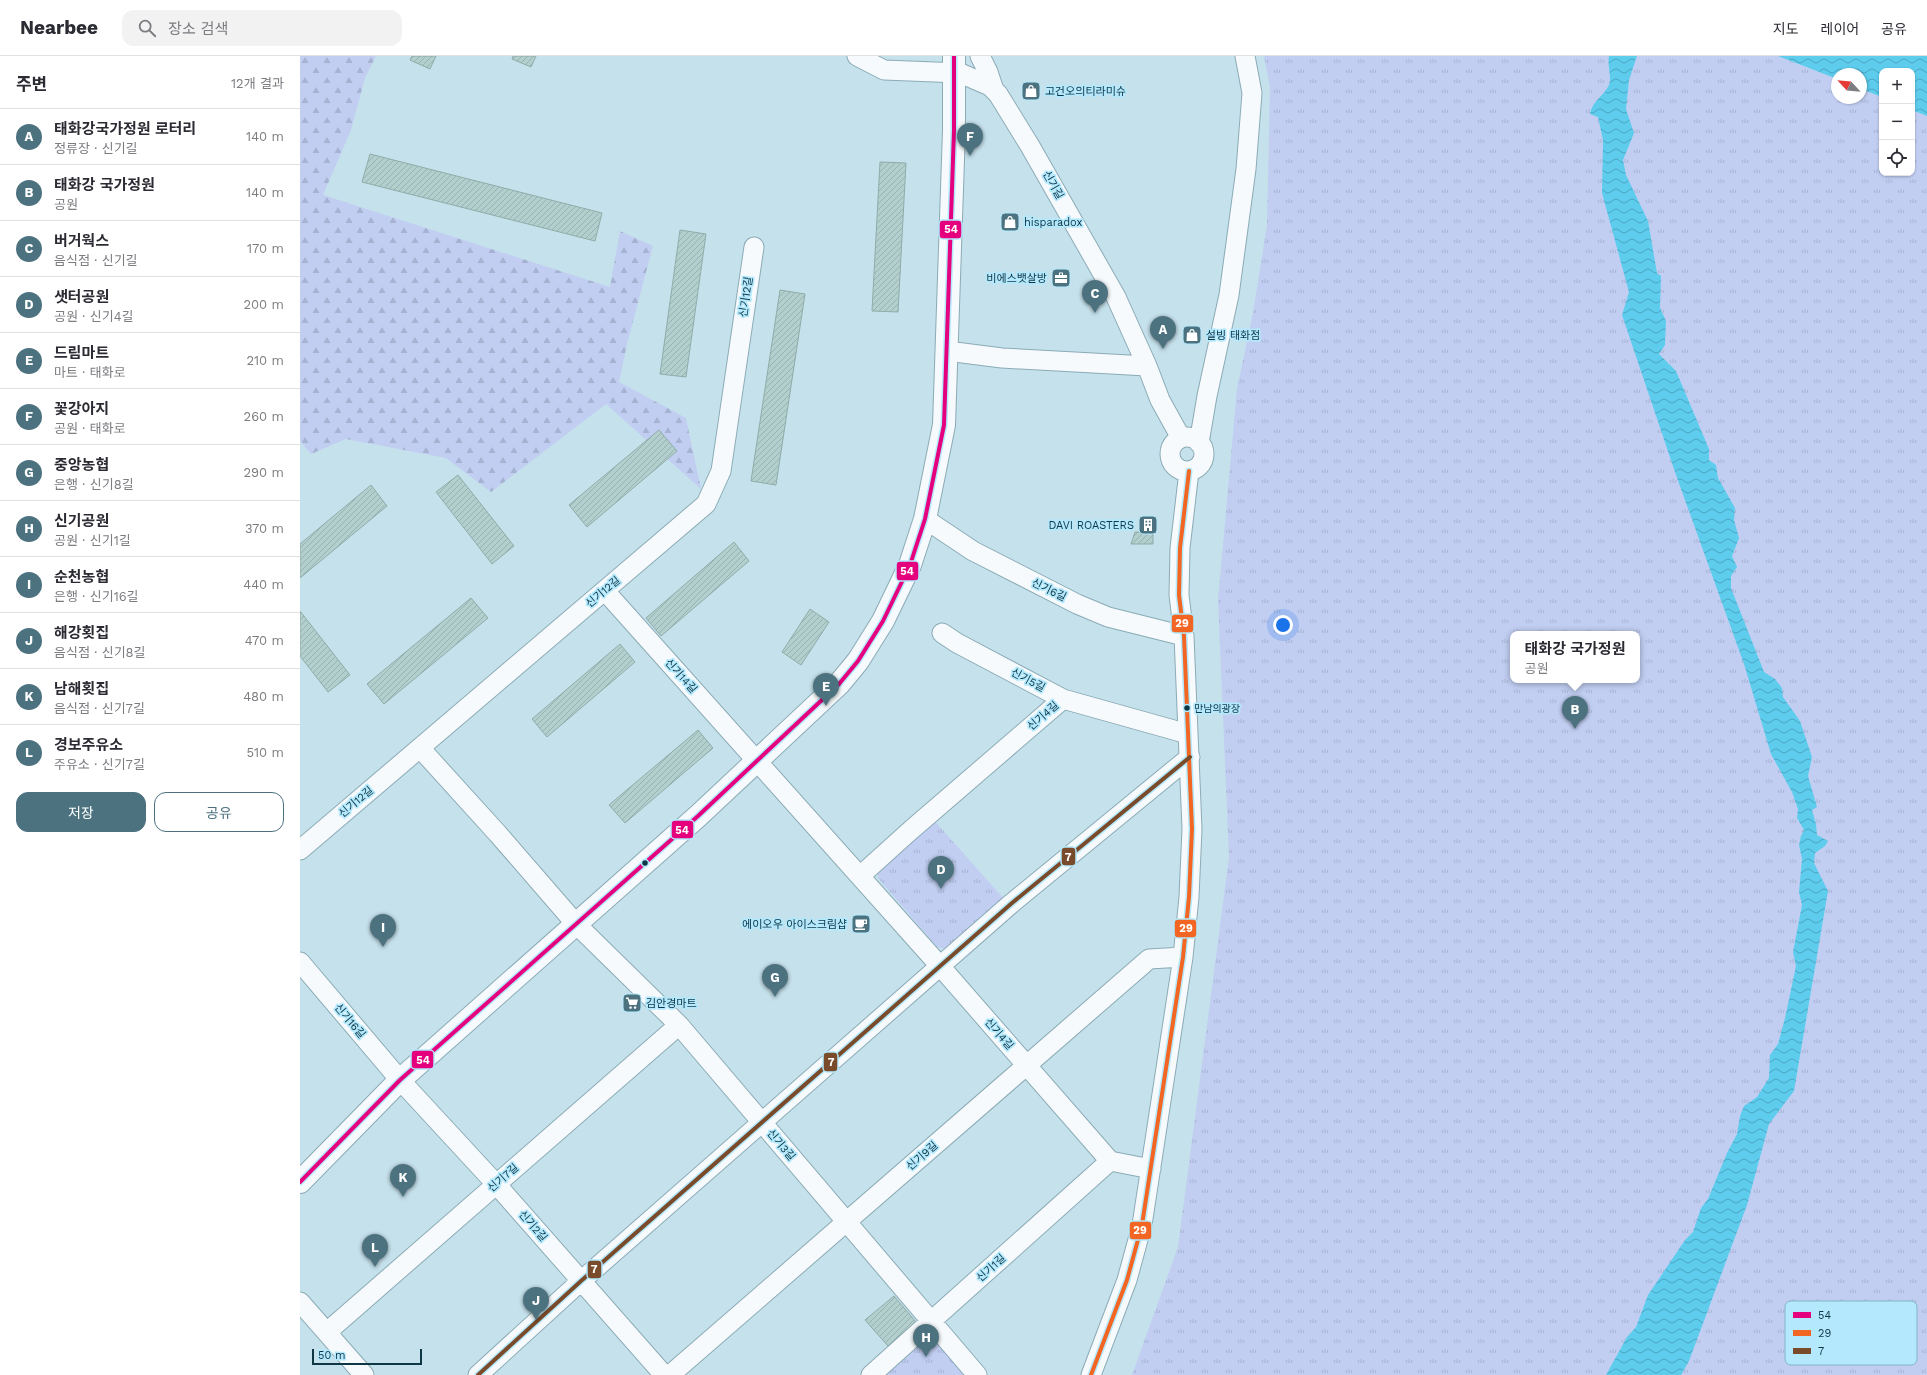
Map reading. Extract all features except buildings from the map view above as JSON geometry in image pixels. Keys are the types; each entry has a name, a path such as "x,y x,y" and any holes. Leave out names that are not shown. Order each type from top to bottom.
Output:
{"main road":[{"path":"300,1182 400,1080 698,816 839,684 858,661 883,621 910,565 925,519 944,425 954,64"}],"street":[{"name":"신기길","path":"857,56 884,70 954,64 998,94 1027,140 1116,297 1147,366 1160,400 1190,440"},
{"path":"980,56 988,72 994,90"},
{"path":"1190,440 1203,448 1203,460 1196,469 1189,471 1177,469 1170,458 1171,447 1190,440 1207,396 1229,295 1246,169 1252,93 1245,56"},
{"name":"신기12길","path":"300,850 706,504 715,488 721,471 754,247"},
{"path":"947,351 1002,358 1147,366"},
{"path":"1091,1375 1127,1280 1142,1225 1183,957 1189,897 1192,829 1184,636 1179,595 1180,548 1189,471"},
{"name":"신기6길","path":"925,519 973,551 1077,604 1108,617 1184,636"},
{"name":"신기14길","path":"605,591 757,761"},
{"name":"신기5길","path":"942,633 957,643 1063,699 1188,734"},
{"name":"신기4길","path":"860,876 930,813 1063,699"},
{"name":"신기3길","path":"420,748 498,834 576,924 679,1025 977,1375"},
{"path":"478,1375 581,1281 1012,903 1190,757"},
{"name":"신기4길","path":"757,761 940,966 1110,1161"},
{"name":"신기9길","path":"670,1375 1149,959 1183,957"},
{"name":"신기16길","path":"300,962 400,1080"},
{"name":"신기7길","path":"327,1332 679,1025"},
{"name":"신기2길","path":"400,1080 496,1184 664,1375"},
{"path":"1110,1161 1151,1169"},
{"name":"신기1길","path":"871,1375 1110,1161"},
{"path":"300,1302 364,1375"}],"green space":[{"path":"300,56 376,56 365,78 351,130 323,195 610,287 620,231 653,246 627,344 619,382 686,418 701,489 606,404 491,492 446,458 346,439 311,454 300,441"},
{"path":"1264,56 1778,56 1831,77 1831,104 1867,104 1867,91 1879,96 1879,176 1915,176 1915,111 1927,116 1927,1375 1132,1375 1178,1247 1229,857 1218,600 1237,389 1253,313 1267,225 1270,87"},
{"path":"932,818 1004,899 948,949 937,947 878,878 877,866"},
{"path":"922,1339 936,1340 966,1375 880,1375"}],"water":[{"path":"1609,56 1637,56 1629,80 1626,109 1634,133 1623,160 1626,175 1648,221 1657,273 1661,276 1660,308 1666,321 1665,345 1659,354 1676,371 1709,449 1709,460 1716,465 1718,478 1735,508 1734,520 1739,538 1732,556 1737,567 1731,576 1731,588 1764,672 1775,679 1782,688 1783,697 1800,721 1812,757 1808,776 1817,807 1812,810 1817,835 1828,841 1825,846 1815,853 1814,863 1828,891 1794,1091 1769,1124 1747,1205 1689,1361 1681,1375 1606,1375 1627,1337 1636,1327 1648,1295 1685,1240 1693,1232 1701,1208 1708,1199 1727,1153 1737,1134 1740,1116 1744,1106 1757,1097 1769,1078 1770,1055 1778,1044 1796,966 1793,952 1802,905 1799,892 1802,859 1799,845 1804,830 1797,818 1798,809 1792,792 1771,754 1744,664 1676,475 1622,315 1629,292 1602,193 1603,140 1598,117 1590,114 1591,109 1609,85"},
{"path":"1778,56 1927,56 1927,116 1915,111 1915,68 1879,68 1879,96 1867,91 1867,68 1831,68 1831,77"}],"transit line":[{"name":"54","path":"300,1182 400,1080 698,816 839,684 858,661 883,621 910,565 925,519 944,425 954,130 954,56"},
{"name":"29","path":"1091,1375 1127,1280 1142,1225 1183,957 1189,897 1192,829 1184,636 1179,595 1180,548 1189,471"},
{"name":"7","path":"478,1375 581,1281 1012,903 1190,757"}],"place":[{"name":"고건오의티라미슈","path":"1031,91"},
{"name":"꽃강아지","path":"970,156"},
{"name":"hisparadox","path":"1010,222"},
{"name":"비에스뱃살방","path":"1061,278"},
{"name":"버거웍스","path":"1095,313"},
{"name":"설빙 태화점","path":"1192,335"},
{"name":"태화강국가정원 로터리","path":"1163,349"},
{"name":"DAVI ROASTERS","path":"1148,525"},
{"name":"드림마트","path":"826,706"},
{"name":"만남의광장","path":"1187,708"},
{"name":"태화강 국가정원","path":"1575,729"},
{"name":"샛터공원","path":"941,889"},
{"name":"에이오우 아이스크림샵","path":"861,924"},
{"name":"순천농협","path":"383,947"},
{"name":"중앙농협","path":"775,997"},
{"name":"김안경마트","path":"632,1003"},
{"name":"남해횟집","path":"403,1197"},
{"name":"경보주유소","path":"375,1267"},
{"name":"해강횟집","path":"536,1320"},
{"name":"신기공원","path":"926,1357"}]}
